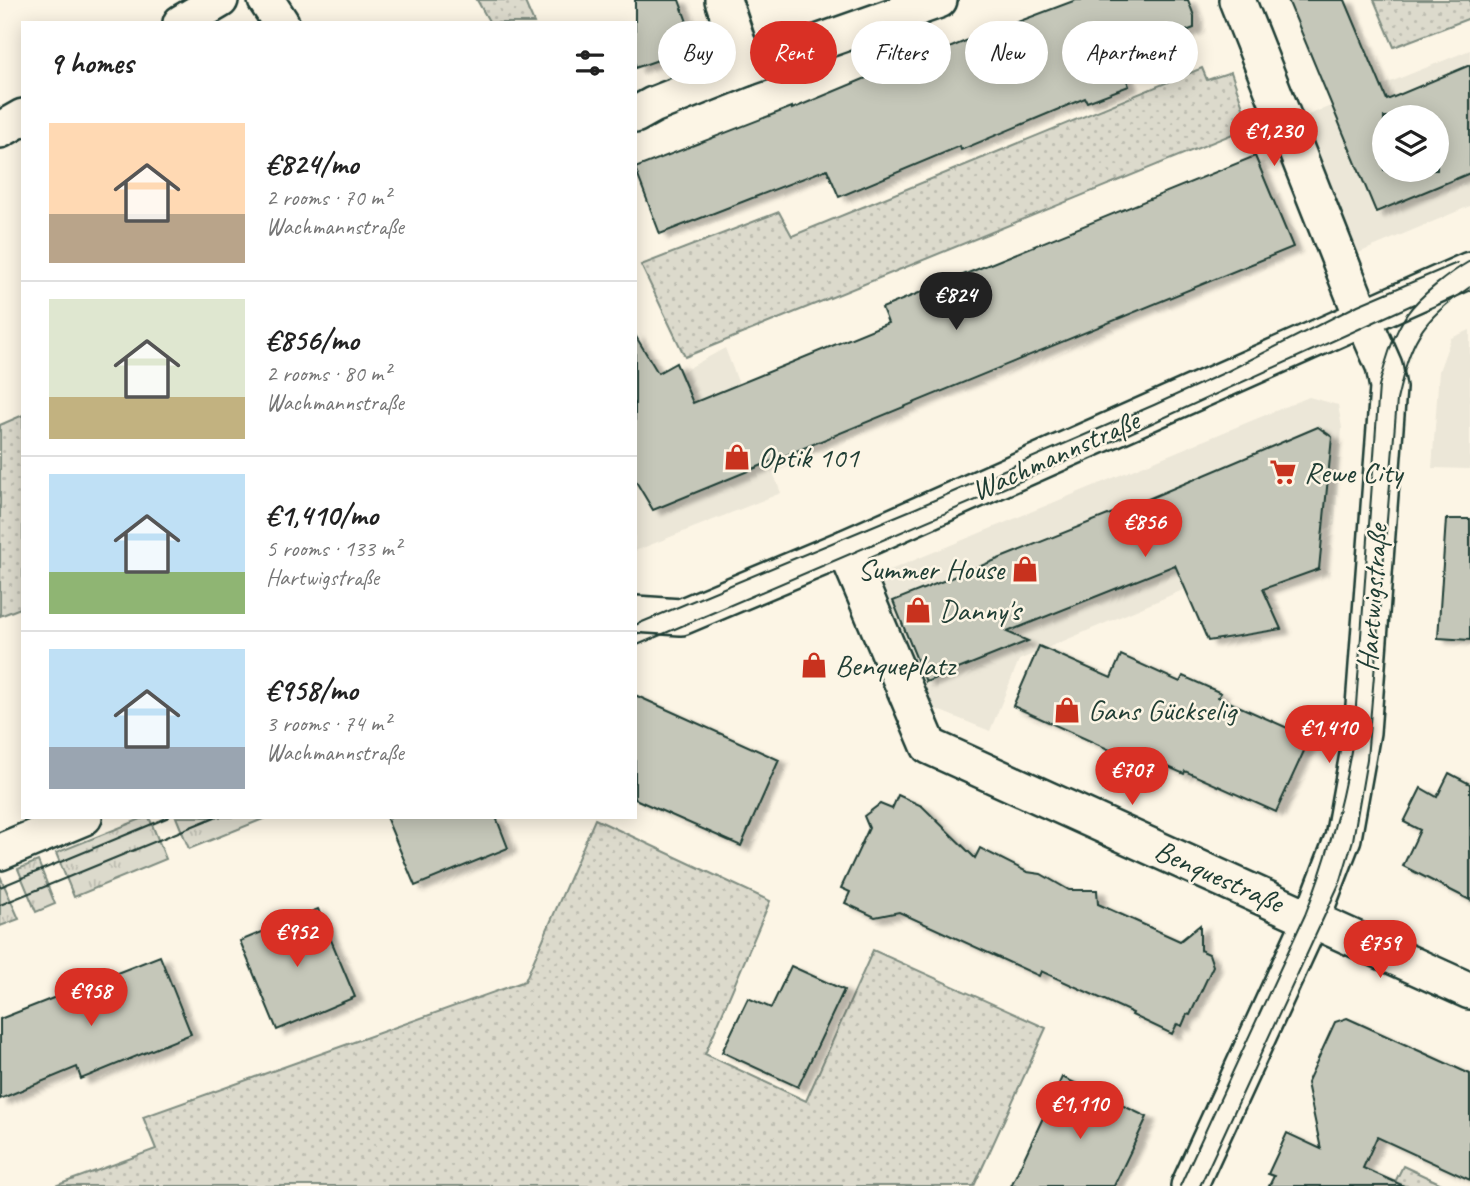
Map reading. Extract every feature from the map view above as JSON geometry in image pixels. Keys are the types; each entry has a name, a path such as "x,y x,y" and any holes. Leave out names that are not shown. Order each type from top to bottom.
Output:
{"street":[{"path":"184,21 220,0"},
{"path":"267,0 280,21"},
{"path":"723,0 746,68"},
{"path":"637,114 746,68 939,0"},
{"name":"Hartwigstraße","path":"1189,1186 1312,918 1343,838 1362,732 1388,388 1384,366 1237,0"},
{"path":"0,130 21,118"},
{"name":"Wachmannstraße","path":"637,613 681,617 845,548 1470,270"},
{"name":"Benquestraße","path":"845,548 929,746 1470,991"},
{"path":"0,852 79,819"}],"shaded area":[{"path":"1470,50 1470,206 1344,259 1291,122"},
{"path":"1470,330 1470,469 1432,468 1439,371 1451,338"},
{"path":"725,348 781,493 637,550 637,397"},
{"path":"1309,397 1338,405 1342,428 1335,525 1019,660 990,731 918,702 866,580"}],"green space":[{"path":"477,0 524,0 533,21 489,21"},
{"path":"1374,0 1470,0 1470,18 1394,47"},
{"path":"1202,68 1207,80 1231,72 1250,127 685,357 641,265 779,212 792,236 1163,84 1198,84 1198,70"},
{"path":"21,416 21,608 0,616 0,425"},
{"path":"141,819 150,819 166,859 74,897 56,853"},
{"path":"177,819 263,819 189,849"},
{"path":"595,819 770,901 705,1054 806,1101 873,950 1046,1028 974,1186 55,1186 156,1149 143,1117 525,981"},
{"path":"38,861 55,904 36,912 18,869"},
{"path":"0,876 19,919 0,926"},
{"path":"1403,1166 1446,1186 1393,1186"}],"building":[{"path":"635,0 679,0 687,21 658,21 658,60 637,67"},
{"path":"1076,0 1188,0 1194,16 1194,21 1062,21 1062,84 1129,86 1087,102 1085,98 961,150 960,146 839,197 827,169 660,234 637,167 852,84 951,84 951,47 965,41 965,84 1048,84 1048,21 1020,21"},
{"path":"1288,0 1345,0 1387,100 1470,65 1470,173 1449,182 1449,105 1372,105 1372,182 1448,182 1376,212"},
{"path":"1255,156 1293,247 653,510 637,483 637,338 658,373 676,363 693,403 888,323 882,308"},
{"path":"1318,427 1332,437 1319,569 1263,589 1281,629 1208,641 1175,565 1007,632 1028,641 926,682 893,601 1148,499"},
{"path":"1446,519 1470,519 1470,640 1438,638"},
{"path":"1039,646 1111,678 1121,655 1180,682 1183,676 1221,693 1218,697 1310,738 1276,812 1185,771 1184,774 1146,757 1143,765 1013,706"},
{"path":"637,696 779,760 741,846 637,800"},
{"path":"1449,773 1470,784 1470,900 1403,866 1420,830 1404,822 1421,788 1437,797"},
{"path":"898,795 922,806 975,858 980,848 1027,872 1041,874 1069,890 1097,890 1098,904 1180,941 1200,925 1200,950 1209,954 1213,966 1182,1026 1177,1024 1172,1034 1041,971 1039,976 899,912 875,917 845,903 850,892 841,888 869,828 864,816 880,804 892,809"},
{"path":"387,819 497,819 508,848 415,886"},
{"path":"318,909 355,997 277,1030 240,941"},
{"path":"160,956 191,1034 81,1079 77,1067 0,1099 0,1019"},
{"path":"791,966 844,990 798,1087 722,1052 748,998 771,1008"},
{"path":"1347,1018 1470,1074 1470,1180 1377,1137 1363,1168 1404,1186 1269,1186 1274,1176 1268,1174 1287,1133 1321,1149 1307,1083 1335,1022"},
{"path":"1062,1077 1147,1117 1114,1186 1011,1186"}],"tram line":[{"path":"1180,1186 1305,915 1328,848 1346,780 1354,733 1379,386 1387,358 1397,331 1412,307 1436,285 1470,261"},
{"path":"637,624 1154,405 1358,305 1457,263"},
{"path":"1200,1186 1341,880 1353,840 1367,759 1397,400 1407,362 1420,334 1439,311 1470,287"},
{"path":"637,645 1093,450 1414,304"},
{"path":"0,887 164,819"},
{"path":"0,905 210,819"}],"place":[{"name":"Optik 101","path":"737,457"},
{"name":"Rewe City","path":"1283,472"},
{"name":"Summer House","path":"1025,569"},
{"name":"Danny's","path":"918,610"},
{"name":"Benqueplatz","path":"814,665"},
{"name":"Gans Gückselig","path":"1067,710"}]}
